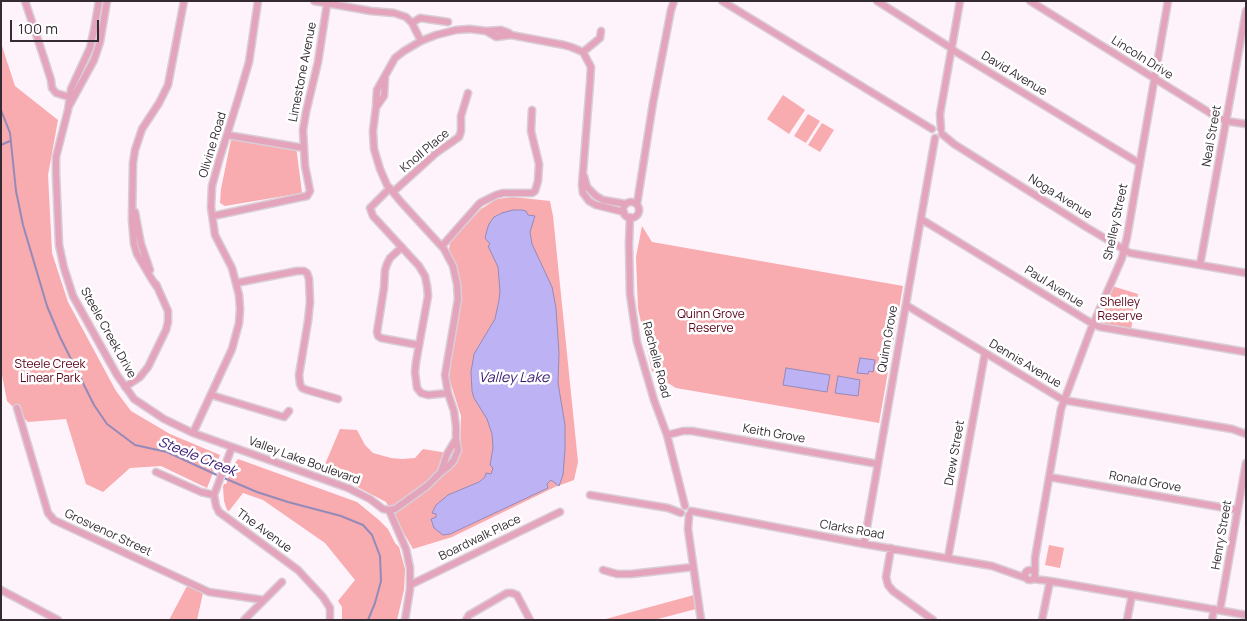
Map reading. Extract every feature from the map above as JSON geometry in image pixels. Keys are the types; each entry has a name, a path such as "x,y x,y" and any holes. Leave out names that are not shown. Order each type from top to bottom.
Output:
{"street":[{"path":"25,1 52,88 56,93 69,97"},
{"name":"Steele Creek Drive","path":"99,1 90,48 74,81 69,97 68,110 56,157 58,245 64,268 73,296 117,374 134,399 193,433 232,447"},
{"name":"Steele Creek Drive","path":"68,110 94,60 100,42 107,1"},
{"path":"125,387 140,377 148,367 168,322 168,311 143,250 132,197 133,163 142,129 168,85 184,1"},
{"name":"Olivine Road","path":"193,433 232,350 236,336 240,309 239,295 232,268 215,235 211,207 212,186 249,62 258,1"},
{"path":"314,1 394,13 406,17 421,41"},
{"path":"405,620 408,606 410,568 406,549 389,510 419,493 456,458 458,450 456,426 445,375 458,299 458,284 453,266 442,246 391,190 380,169 374,149 373,131 377,90 395,58 404,51 421,41 456,30 502,30 511,35 564,45 582,52 590,67 583,192 589,201 594,204 624,212 626,216 635,216 639,208 637,204 640,183 672,1"},
{"name":"Noga Avenue","path":"722,1 1130,253 1246,273"},
{"name":"David Avenue","path":"877,1 956,52 1140,163"},
{"name":"Quinn Grove","path":"864,544 960,1"},
{"name":"Lincoln Drive","path":"1030,1 1215,116 1246,124"},
{"name":"Shelley Street","path":"1031,574 1063,400 1124,249 1168,1"},
{"name":"Limestone Avenue","path":"212,216 307,196 310,191 305,166 304,122 318,62 327,4"},
{"name":"Neal Street","path":"1200,265 1246,11"},
{"path":"412,24 420,18 448,22"},
{"path":"582,52 600,38 601,31"},
{"name":"Knoll Place","path":"402,247 373,216 370,208 436,153 459,137 461,116 468,93"},
{"path":"442,246 480,203 503,192 532,193 536,191 540,164 531,131 532,110"},
{"path":"227,135 304,148"},
{"path":"584,175 587,187 591,193 599,198 637,204"},
{"path":"624,212 624,208 640,183"},
{"path":"594,204 599,198"},
{"name":"Rachelle Road","path":"630,217 630,294 636,342 667,435 685,511 701,620"},
{"name":"Paul Avenue","path":"921,219 1100,327 1246,352"},
{"path":"418,345 381,338 377,332 385,270 390,258 402,247 419,266 427,286 428,296 418,345 415,372 418,391 428,395 448,393"},
{"path":"236,283 297,271 304,271 306,273 309,279 310,302 299,375 300,384 302,388 307,390 338,398"},
{"name":"Dennis Avenue","path":"906,305 1063,400 1232,429 1246,429"},
{"name":"Drew Street","path":"948,558 985,353"},
{"path":"211,395 284,417 289,411"},
{"name":"Grosvenor Street","path":"17,408 48,513 54,520 209,592 264,600"},
{"name":"Dennis Avenue","path":"1232,429 1246,434"},
{"name":"Keith Grove","path":"667,435 692,431 878,464"},
{"path":"156,472 200,492 214,495 232,447"},
{"name":"Valley Lake Boulevard","path":"232,447 348,488 370,499 383,509 389,510"},
{"name":"Henry Street","path":"1212,620 1217,610 1246,462"},
{"name":"Ronald Grove","path":"1050,477 1238,510"},
{"name":"The Avenue","path":"214,495 219,512 298,570 332,605 334,612 332,620"},
{"name":"Clarks Road","path":"590,495 992,566 1008,571 1031,574 1050,581 1246,615"},
{"name":"Boardwalk Place","path":"410,585 560,512"},
{"path":"891,548 886,576 888,585 893,591 933,620"},
{"path":"603,570 617,574 631,574 693,567"},
{"path":"1042,620 1050,581"},
{"path":"244,620 282,582"},
{"path":"1,590 58,620"},
{"path":"466,620 469,615 507,593 512,593 516,595 530,620"},
{"path":"1127,620 1132,595"}],"green space":[{"name":"Steele Creek Linear Park","path":"1,43 15,86 58,120 48,175 52,253 68,302 116,391 131,411 170,434 220,455 207,488 161,466 130,468 103,492 86,484 66,419 28,422 7,401 1,370"},
{"path":"783,95 805,110 789,134 767,119"},
{"path":"808,114 820,121 806,143 794,136"},
{"path":"822,123 834,130 820,152 808,145"},
{"path":"232,135 296,146 302,193 225,206 220,203"},
{"path":"513,197 550,201 578,462 574,480 555,487 452,537 413,549 386,502 323,469 340,429 357,430 365,445 373,453 391,458 415,458 423,449 460,455 461,416 449,378 460,295 457,274 449,250 450,242 481,209 497,199"},
{"name":"Quinn Grove Reserve","path":"642,226 652,242 903,286 879,423 676,388 655,375 652,371 638,309 636,257"},
{"name":"Shelley Reserve","path":"1112,286 1138,294 1131,329 1101,322 1100,317"},
{"path":"238,459 357,502 388,529 399,547 405,569 404,590 397,620 342,620 342,607 338,601 355,580 325,543 263,500 243,493 229,511 227,510 223,487 226,484 232,467"},
{"path":"1049,545 1064,548 1060,568 1045,565"},
{"path":"187,586 203,593 197,620 169,620"},
{"path":"694,595 696,609 654,620 602,620"}],"water":[{"name":"Valley Lake","path":"513,210 526,211 528,215 535,216 530,232 532,244 552,287 556,308 559,353 558,383 565,425 563,475 559,486 551,480 547,484 548,488 450,534 443,535 434,528 431,519 436,517 436,514 432,513 436,505 448,495 479,482 485,477 486,473 491,474 493,468 490,465 493,448 492,434 487,419 474,398 471,372 474,354 495,319 499,300 498,267 488,246 490,244 485,238 487,230 494,217"},
{"path":"860,358 875,360 873,372 869,371 868,374 857,373"},
{"path":"786,368 830,375 827,392 783,385"},
{"path":"838,376 860,380 858,396 835,393"}],"waterway":[{"name":"Steele Creek","path":"1,110 10,133 16,191 23,225 47,306 60,337 94,405 107,424 135,445 167,452 219,476"},
{"path":"1,145 10,141"},
{"name":"Steele Creek","path":"224,478 257,492 341,516 363,525 372,535 380,556 381,581 368,620"}]}
